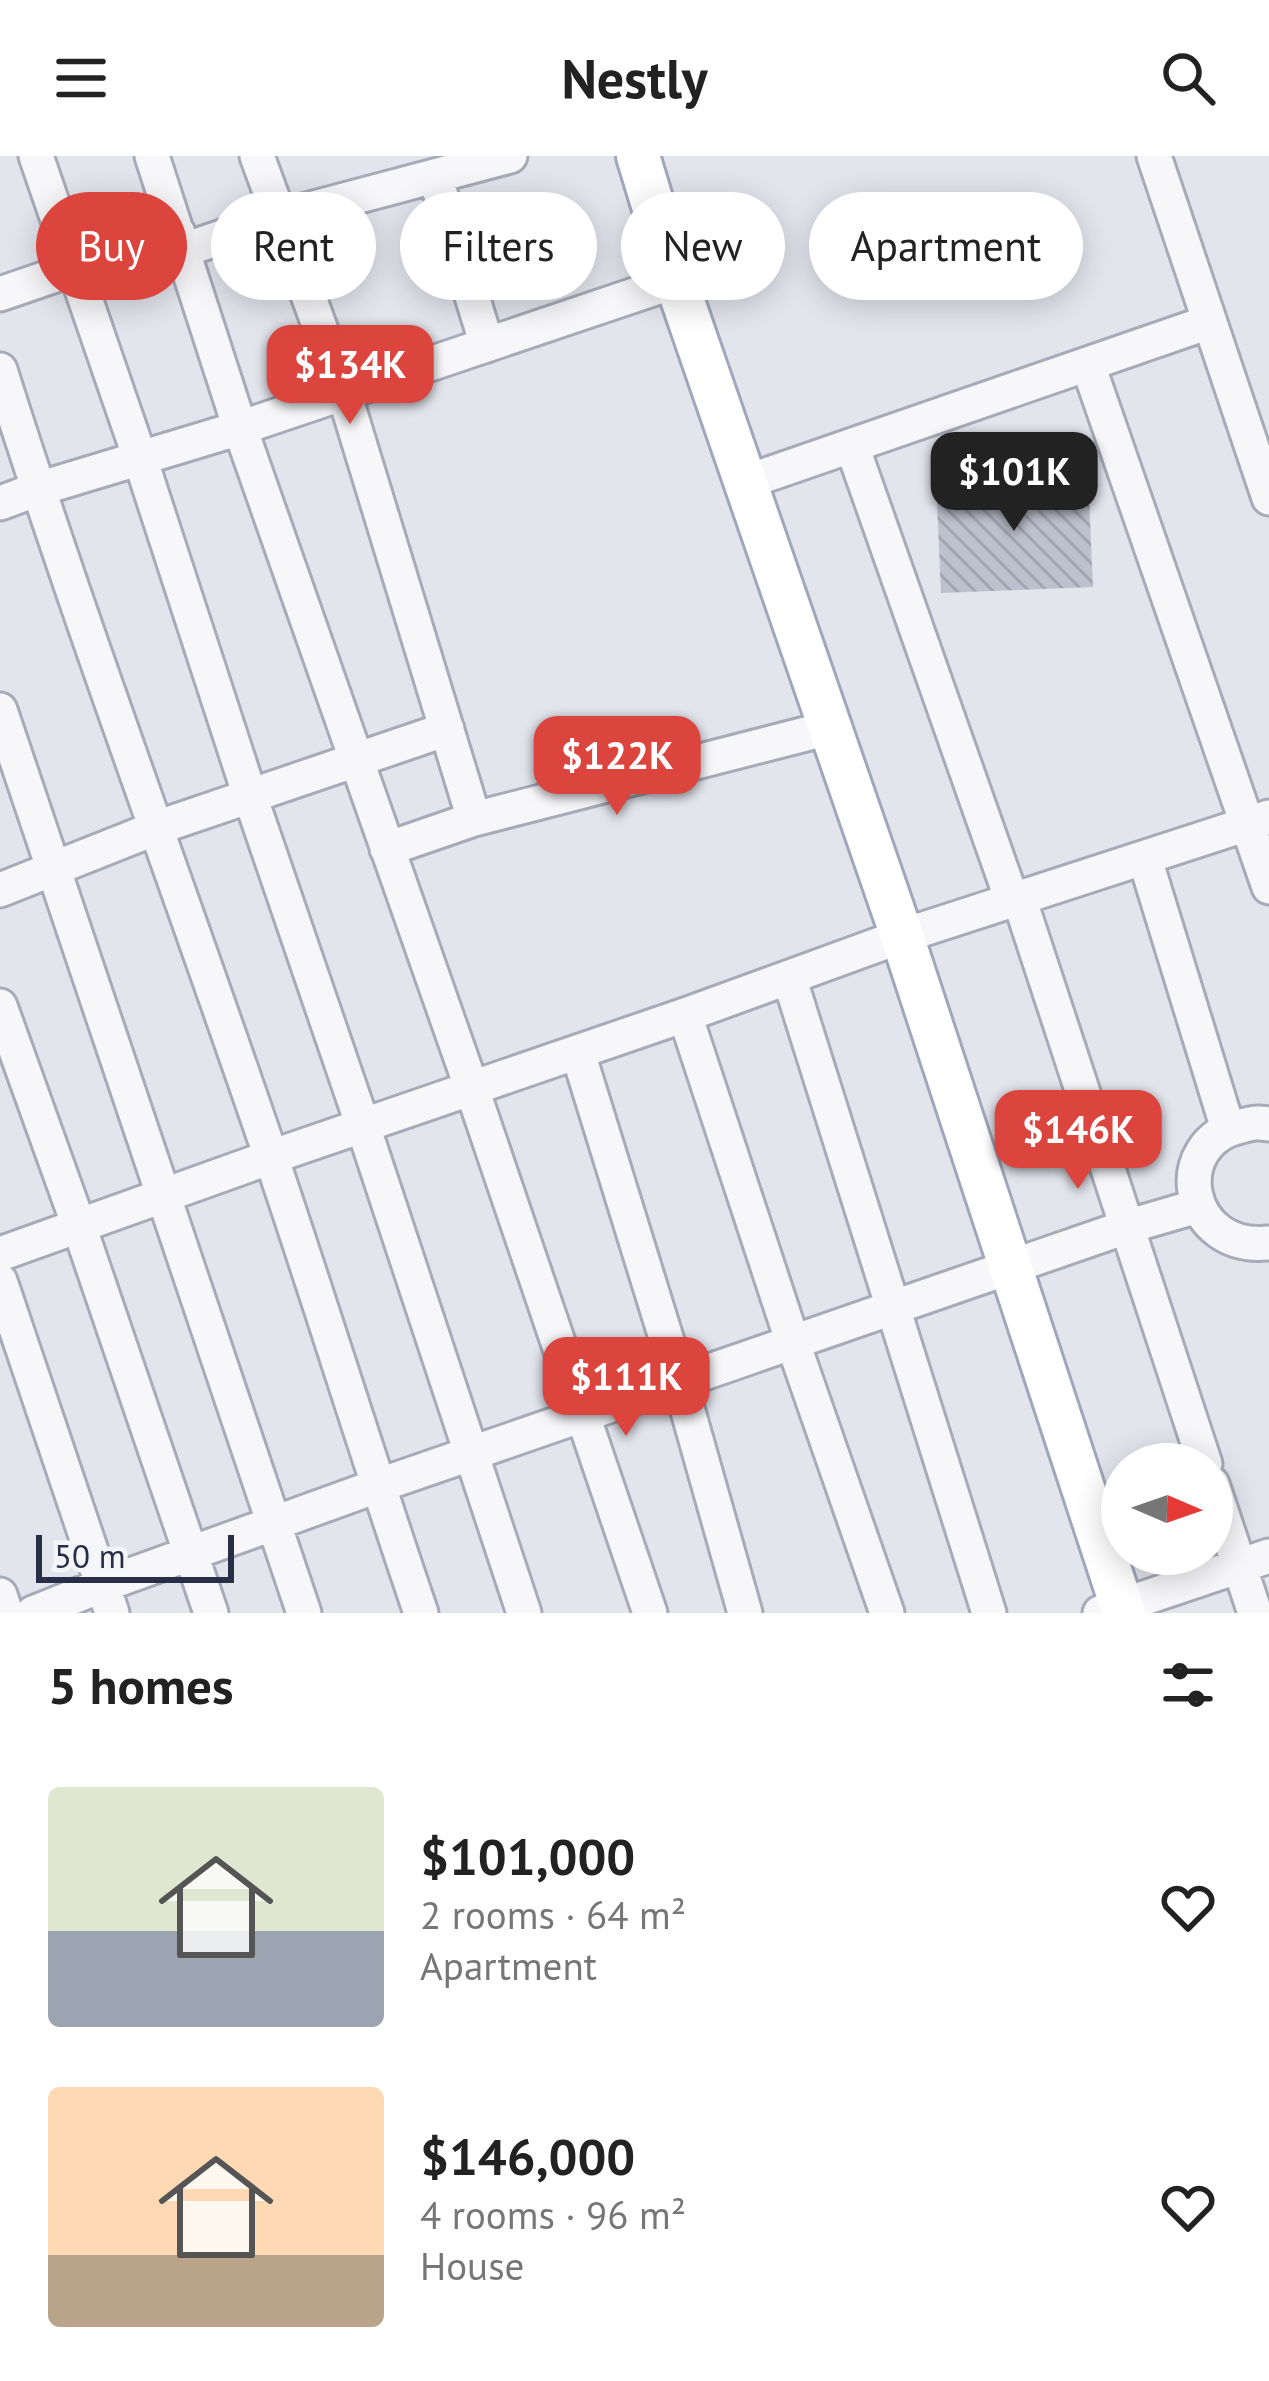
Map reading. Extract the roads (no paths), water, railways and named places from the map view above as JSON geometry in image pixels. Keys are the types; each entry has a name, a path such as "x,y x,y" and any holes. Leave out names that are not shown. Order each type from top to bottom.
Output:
{"main road":[{"path":"638,156 649,192"},
{"path":"683,300 902,936 1115,1610"}],"street":[{"path":"36,156 48,192"},
{"path":"152,156 164,192"},
{"path":"257,156 270,192"},
{"path":"376,192 510,156"},
{"path":"1154,156 1269,498"},
{"path":"435,176 487,345"},
{"path":"187,261 240,428 650,1613"},
{"path":"0,294 36,282"},
{"path":"84,300 524,1613"},
{"path":"310,300 344,393 474,819"},
{"path":"0,503 621,300"},
{"path":"746,482 1209,322"},
{"path":"1088,365 1258,820 1269,887"},
{"path":"0,370 271,1157 422,1613"},
{"path":"852,446 1016,899 1198,1443"},
{"path":"0,710 304,1613"},
{"path":"387,849 474,819 829,728"},
{"path":"0,890 157,828 447,729"},
{"path":"0,1254 902,936 1258,820"},
{"path":"1144,859 1228,1129"},
{"path":"789,977 988,1613"},
{"path":"0,1006 211,1613"},
{"path":"686,1015 887,1613"},
{"path":"578,1052 745,1613"},
{"path":"1268,1247 1225,1237 1209,1224 1198,1206 1194,1185 1197,1164 1207,1145 1228,1129 1269,1124"},
{"path":"33,1613 108,1599 193,1553 377,1486 1198,1206"},
{"path":"0,1281 108,1599"},
{"path":"1233,1522 1254,1561 1255,1613"},
{"path":"1115,1610 1254,1561"},
{"path":"0,1594 6,1613"}]}
